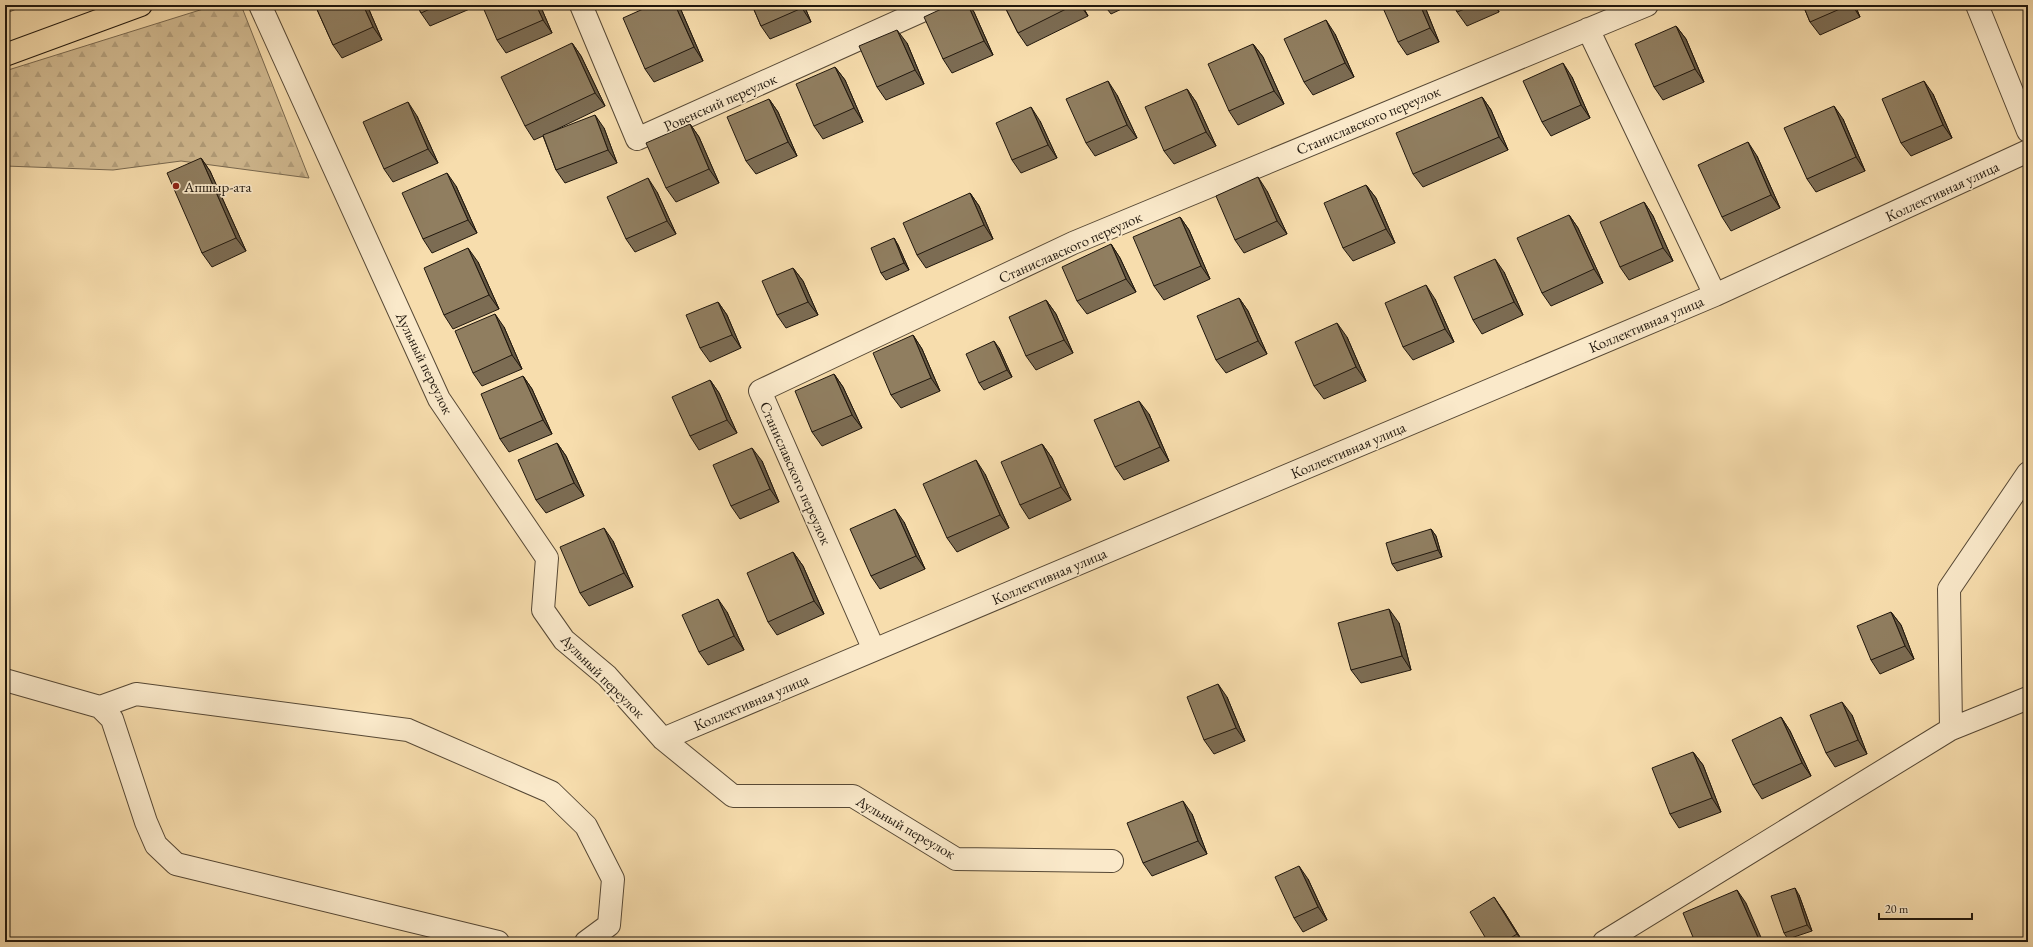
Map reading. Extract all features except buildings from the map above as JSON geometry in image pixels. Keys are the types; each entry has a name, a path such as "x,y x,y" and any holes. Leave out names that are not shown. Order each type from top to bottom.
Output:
{"main road":[{"path":"5,55 141,5"}],"street":[{"name":"Аульный переулок","path":"260,5 439,398 547,558 543,610 564,640 607,676 663,739 733,796 853,796 956,859 1112,861"},
{"name":"Ровенский переулок","path":"582,5 637,139 935,5"},
{"name":"Станиславского переулок","path":"874,650 760,391 1073,243 1647,5"},
{"path":"1977,5 2028,131"},
{"path":"1588,29 1715,295"},
{"name":"Коллективная улица","path":"663,739 1715,295 2028,151"},
{"path":"1952,729 1949,589 2028,473"},
{"path":"5,680 100,707 112,719 146,822 156,845 176,864 498,942"},
{"path":"100,707 136,694 408,730 551,792 586,826 613,879 609,924 586,942"},
{"path":"1604,942 1952,729 2028,698"}],"green space":[{"path":"5,5 25,5 5,14"},
{"path":"216,5 241,5 309,178 181,161 113,170 5,166 5,71"}],"place":[{"name":"Апшыр-ата","path":"176,186"}]}
